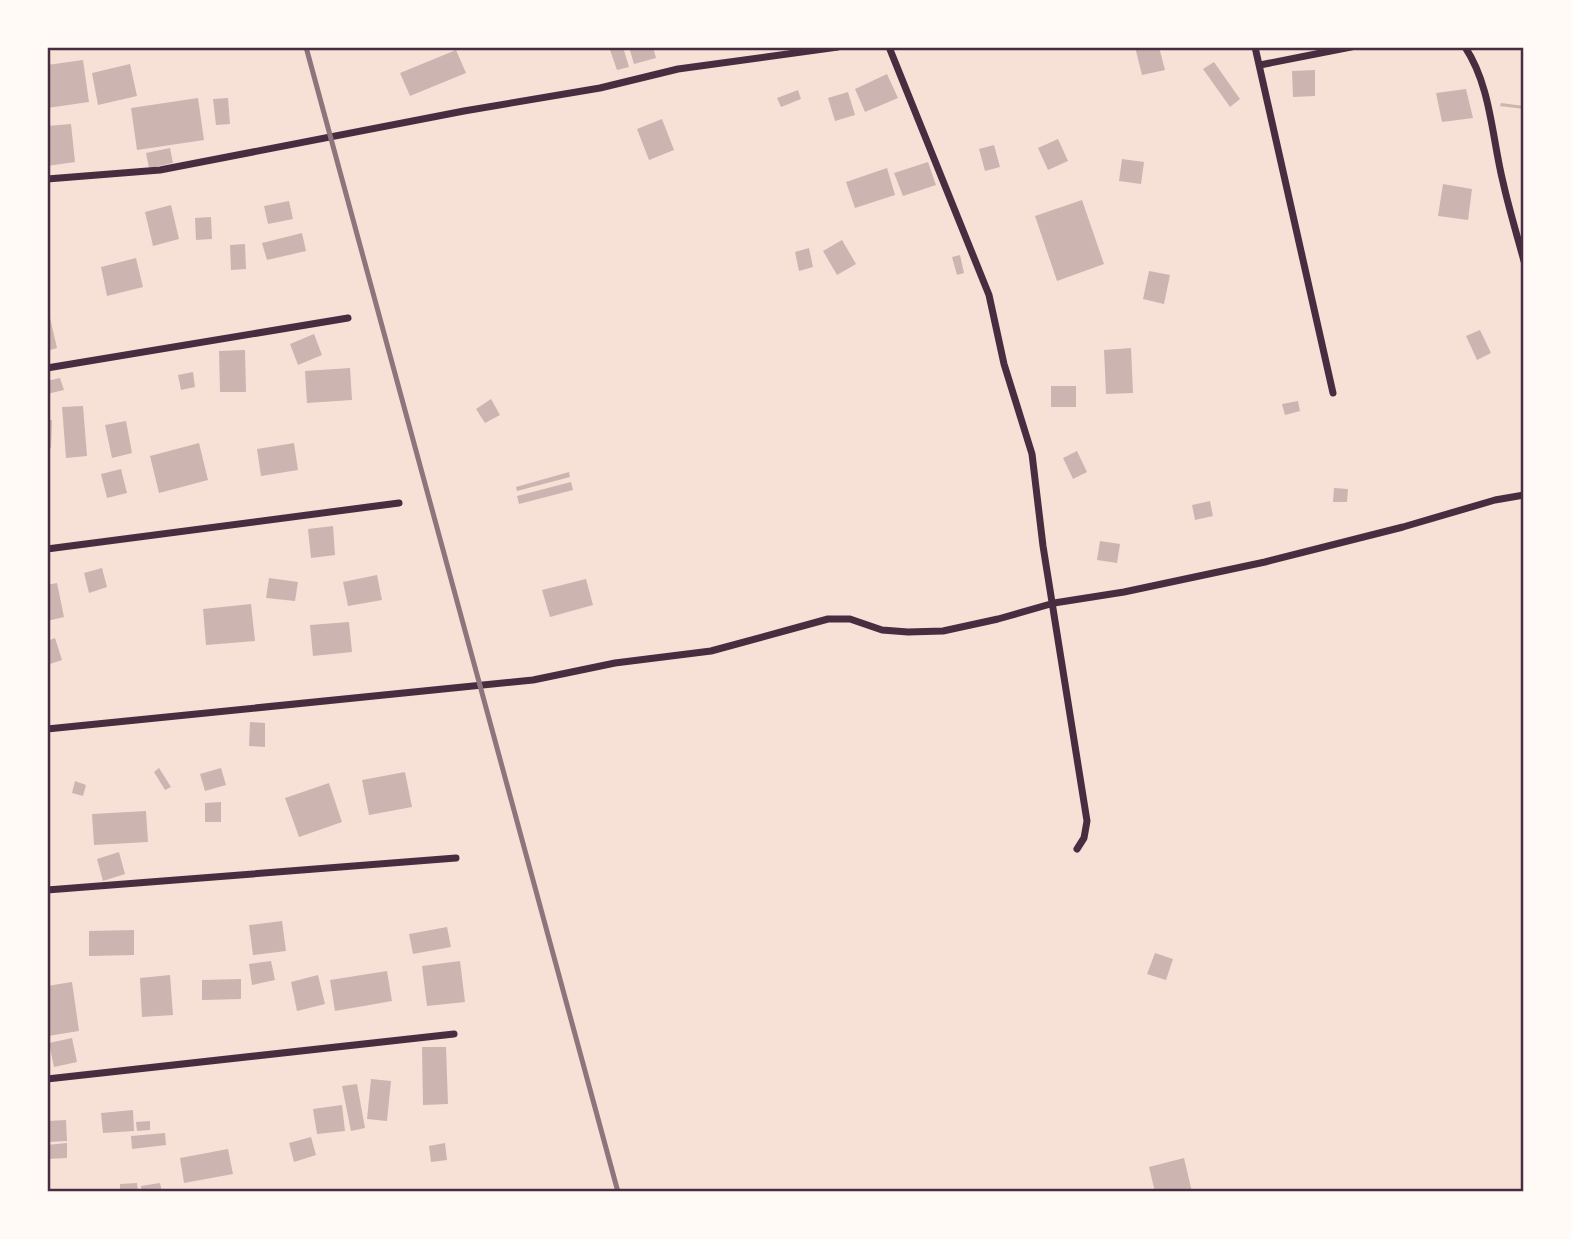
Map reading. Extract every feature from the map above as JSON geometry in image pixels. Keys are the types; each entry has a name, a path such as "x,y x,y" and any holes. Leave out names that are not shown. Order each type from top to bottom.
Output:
{"street":[{"path":"47,179 160,170 464,111 600,88 678,69 835,47"},
{"path":"889,47 989,295 1004,364 1032,454 1087,821 1084,838 1077,849"},
{"path":"1255,47 1333,393"},
{"path":"1260,65 1351,47"},
{"path":"1465,47 1486,100 1524,261"},
{"path":"47,368 348,318"},
{"path":"47,730 533,680 615,663 711,651 828,619 850,619 882,630 943,631 1054,603 1124,592 1265,562 1403,527 1495,500 1524,495"},
{"path":"47,549 399,503"},
{"path":"47,890 456,858"},
{"path":"47,1079 454,1034"}],"building":[{"path":"623,47 629,67 617,70 610,50"},
{"path":"629,47 653,47 656,58 634,64"},
{"path":"1135,47 1159,47 1165,70 1142,75"},
{"path":"456,50 466,73 410,96 400,73"},
{"path":"83,60 89,102 47,108 47,65"},
{"path":"1214,62 1240,99 1230,107 1203,69"},
{"path":"130,64 137,96 98,105 92,73"},
{"path":"1315,70 1315,96 1293,97 1292,71"},
{"path":"887,74 898,98 865,112 855,89"},
{"path":"1466,89 1473,118 1442,122 1436,93"},
{"path":"798,90 801,99 781,107 777,98"},
{"path":"848,92 855,115 835,121 828,98"},
{"path":"198,98 204,140 137,150 131,108"},
{"path":"228,98 230,124 216,125 213,99"},
{"path":"1501,103 1524,106 1524,109 1500,106"},
{"path":"662,119 674,150 649,160 637,129"},
{"path":"71,124 75,162 47,166 47,126"},
{"path":"1058,139 1068,161 1048,170 1038,148"},
{"path":"994,145 1000,167 985,171 979,149"},
{"path":"170,148 173,163 149,168 146,153"},
{"path":"1122,159 1144,162 1141,184 1119,181"},
{"path":"928,162 936,185 903,196 894,173"},
{"path":"887,168 895,195 855,208 846,182"},
{"path":"1443,184 1472,189 1468,220 1438,216"},
{"path":"1082,200 1104,264 1057,281 1035,216"},
{"path":"289,201 293,219 268,224 264,206"},
{"path":"171,205 179,239 153,246 145,212"},
{"path":"211,217 212,239 196,240 195,218"},
{"path":"302,233 306,251 267,260 262,243"},
{"path":"842,240 856,264 837,275 823,251"},
{"path":"245,244 246,269 231,270 230,245"},
{"path":"809,248 813,267 799,271 795,252"},
{"path":"960,255 964,273 957,275 952,257"},
{"path":"136,258 143,287 107,296 101,267"},
{"path":"1149,271 1170,275 1164,304 1143,299"},
{"path":"47,305 57,348 47,351"},
{"path":"1480,330 1491,353 1477,360 1466,336"},
{"path":"314,334 322,355 298,365 290,344"},
{"path":"1131,348 1133,393 1106,394 1104,350"},
{"path":"245,350 246,392 220,392 219,351"},
{"path":"350,368 352,400 307,403 305,371"},
{"path":"193,372 195,387 181,390 178,375"},
{"path":"60,378 64,390 47,394 47,381"},
{"path":"1051,386 1076,386 1076,407 1051,407"},
{"path":"491,399 500,415 485,423 476,409"},
{"path":"1298,401 1300,411 1285,415 1282,404"},
{"path":"83,406 87,456 66,458 62,407"},
{"path":"47,420 52,420 51,448 47,448"},
{"path":"126,421 132,453 112,458 105,425"},
{"path":"199,443 208,480 159,493 150,456"},
{"path":"294,443 298,470 261,476 257,449"},
{"path":"1077,451 1087,472 1073,479 1063,458"},
{"path":"121,469 127,493 107,498 101,474"},
{"path":"569,472 570,477 517,491 516,487"},
{"path":"571,482 573,490 519,504 517,496"},
{"path":"1334,488 1348,489 1347,502 1333,502"},
{"path":"1210,501 1213,516 1195,520 1192,505"},
{"path":"333,526 335,555 311,558 308,529"},
{"path":"1100,541 1120,544 1117,563 1097,560"},
{"path":"102,568 107,587 89,593 84,573"},
{"path":"377,575 382,600 348,606 343,582"},
{"path":"269,578 298,582 295,601 266,598"},
{"path":"586,579 593,605 550,617 542,590"},
{"path":"57,583 64,617 47,621 47,585"},
{"path":"251,604 255,641 206,645 203,609"},
{"path":"349,622 352,652 313,656 310,625"},
{"path":"55,638 62,660 47,665 47,641"},
{"path":"250,722 265,723 265,747 249,746"},
{"path":"159,768 171,787 165,790 154,772"},
{"path":"221,768 226,785 205,791 200,774"},
{"path":"405,772 412,807 369,815 362,780"},
{"path":"75,781 86,785 83,796 72,793"},
{"path":"329,783 342,822 299,837 285,798"},
{"path":"221,802 221,822 205,822 205,803"},
{"path":"146,811 148,842 94,845 92,814"},
{"path":"119,852 125,874 103,881 97,859"},
{"path":"282,921 286,951 253,955 249,925"},
{"path":"447,927 451,947 413,954 409,934"},
{"path":"134,930 134,955 89,956 89,931"},
{"path":"1155,953 1173,959 1166,980 1147,974"},
{"path":"271,961 275,980 252,985 249,964"},
{"path":"460,961 465,1002 427,1006 422,966"},
{"path":"387,971 392,1001 335,1011 330,980"},
{"path":"170,975 173,1015 142,1017 140,978"},
{"path":"318,975 325,1004 297,1011 291,982"},
{"path":"241,979 241,999 202,1000 202,980"},
{"path":"72,982 79,1031 48,1036 47,986"},
{"path":"72,1038 77,1062 54,1067 49,1043"},
{"path":"422,1047 446,1047 448,1104 423,1105"},
{"path":"371,1079 391,1081 387,1121 367,1119"},
{"path":"357,1084 365,1128 351,1131 342,1086"},
{"path":"342,1105 345,1131 317,1134 313,1109"},
{"path":"133,1110 134,1131 103,1133 101,1113"},
{"path":"66,1120 67,1141 47,1142 47,1121"},
{"path":"150,1121 150,1130 137,1131 136,1122"},
{"path":"165,1133 166,1145 132,1149 131,1136"},
{"path":"311,1137 316,1155 294,1162 289,1143"},
{"path":"67,1143 67,1158 47,1159 47,1145"},
{"path":"445,1143 447,1160 431,1162 429,1146"},
{"path":"228,1149 233,1174 184,1183 180,1158"},
{"path":"1184,1158 1192,1192 1155,1192 1149,1167"},
{"path":"137,1183 138,1192 120,1192 120,1184"},
{"path":"160,1183 162,1192 142,1192 141,1186"}],"railway":[{"path":"306,47 618,1192"}]}
